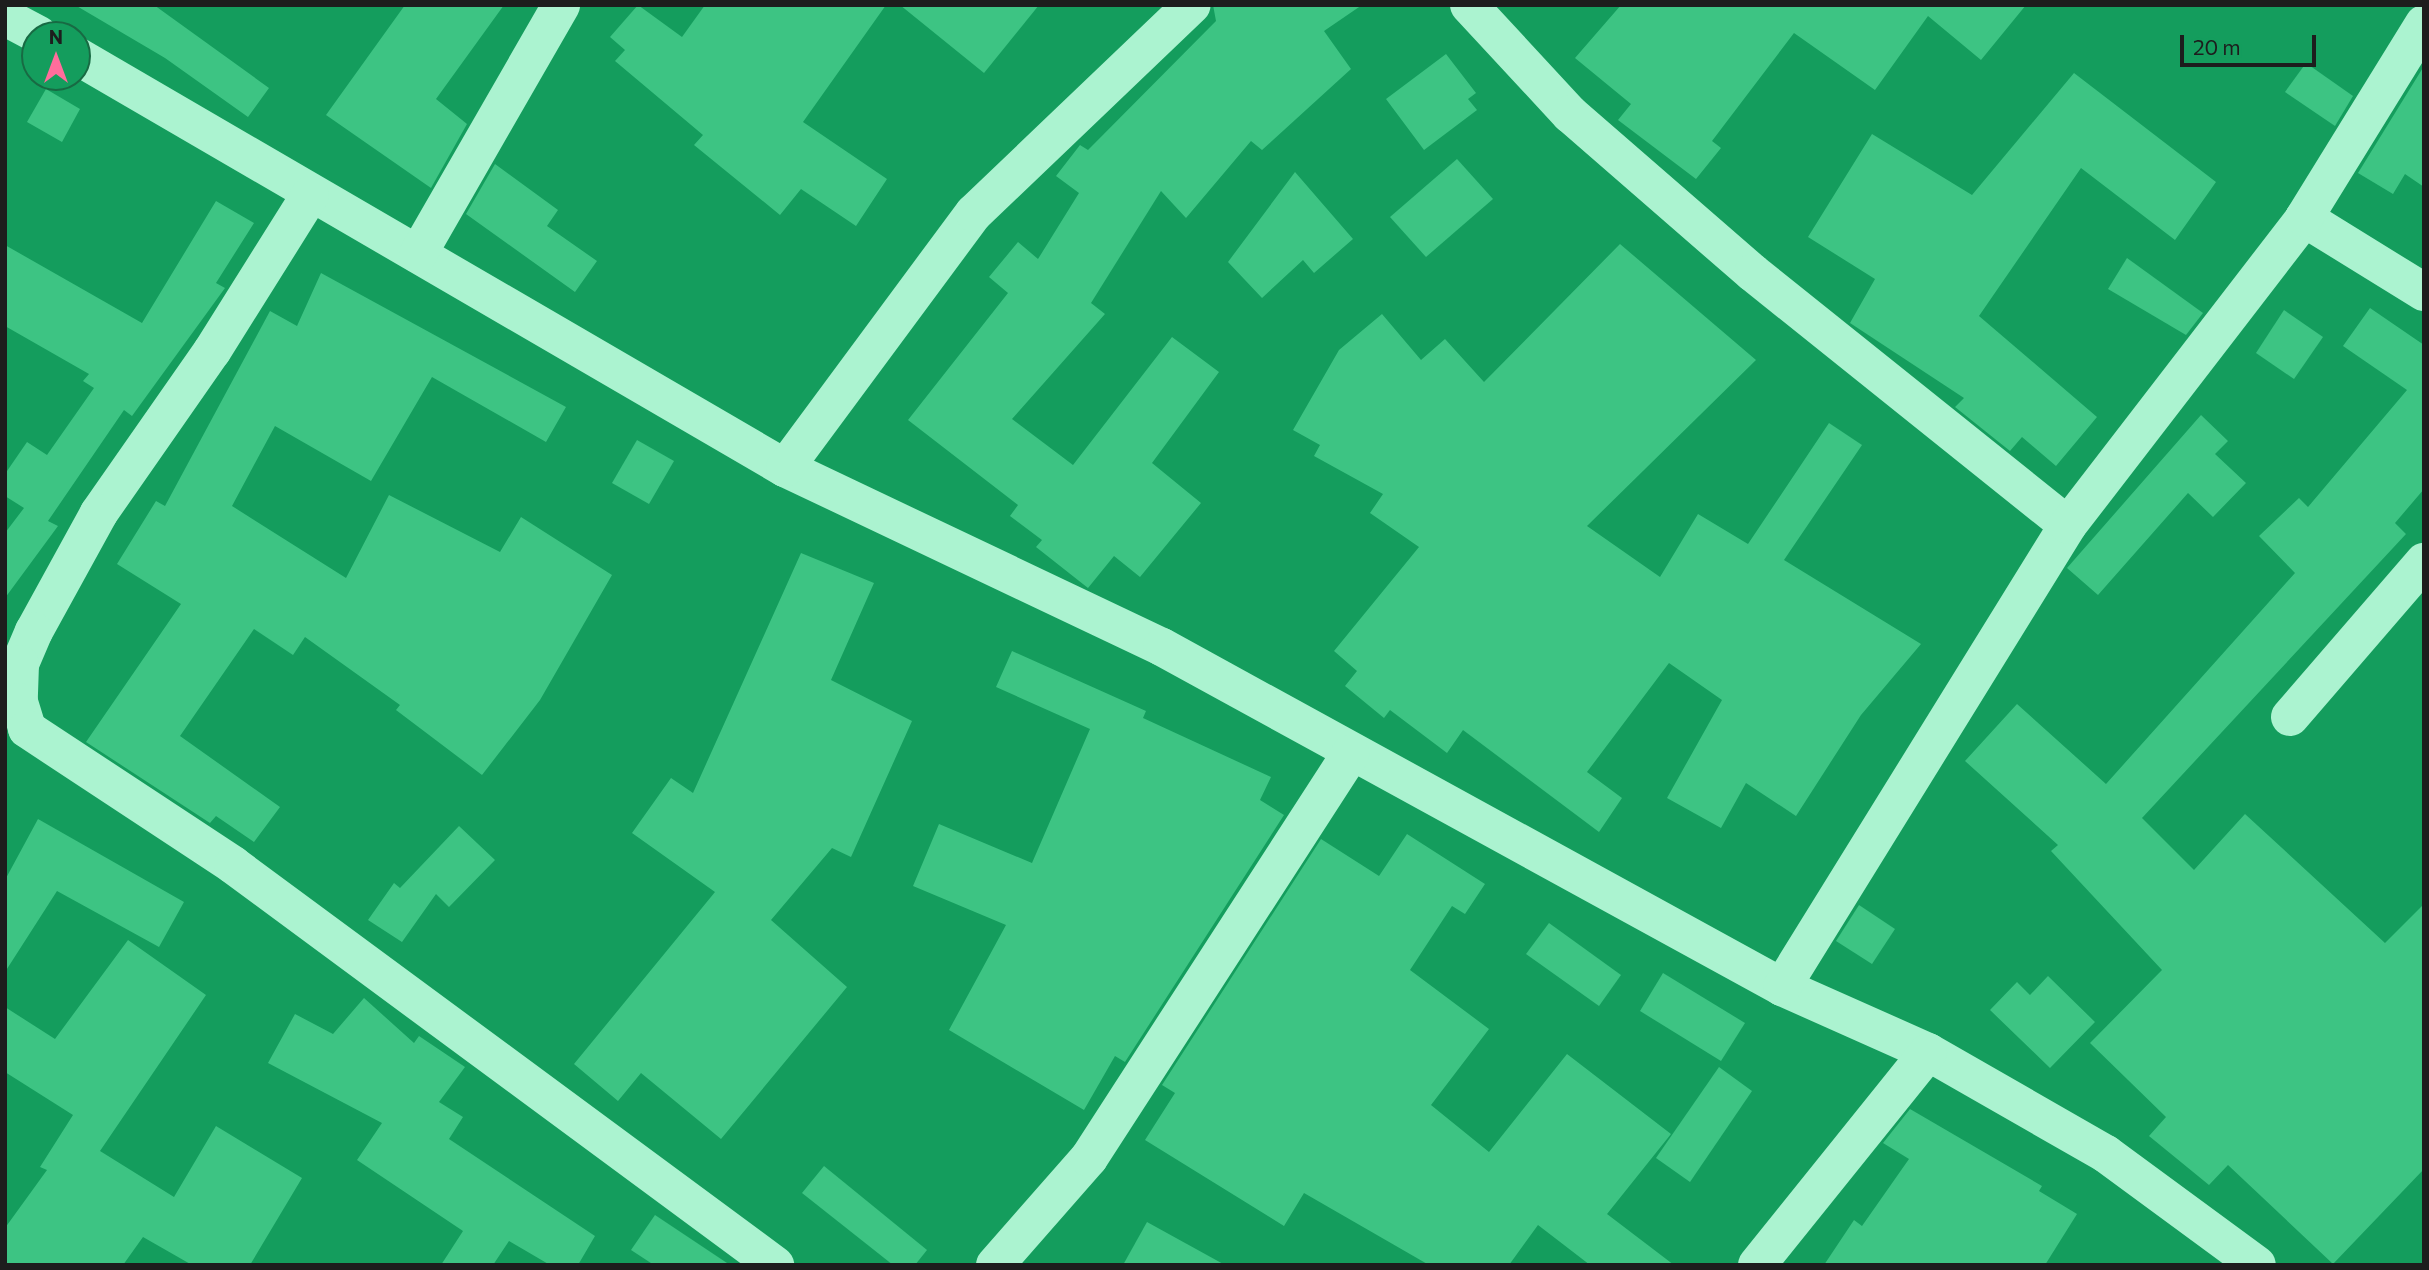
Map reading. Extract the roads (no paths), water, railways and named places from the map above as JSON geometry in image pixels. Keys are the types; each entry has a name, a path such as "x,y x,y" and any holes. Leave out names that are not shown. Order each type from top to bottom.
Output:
{"street":[{"path":"418,254 561,5"},
{"path":"785,468 974,214 1158,45 1192,5"},
{"path":"1469,5 1600,141 1753,273 2068,525"},
{"path":"5,17 21,25"},
{"path":"1782,987 2068,525 2304,218 2424,24"},
{"path":"91,64 310,195 418,254 785,468 1162,647 1350,754 1782,987 1928,1052 2106,1154 2257,1265"},
{"path":"310,195 212,351 99,513 34,631 20,664 19,702 27,729 58,755 233,865 775,1265"},
{"path":"2304,218 2424,292"},
{"path":"2290,717 2424,562"},
{"path":"995,1265 1089,1158 1350,754"},
{"path":"1757,1265 1928,1052"}]}
